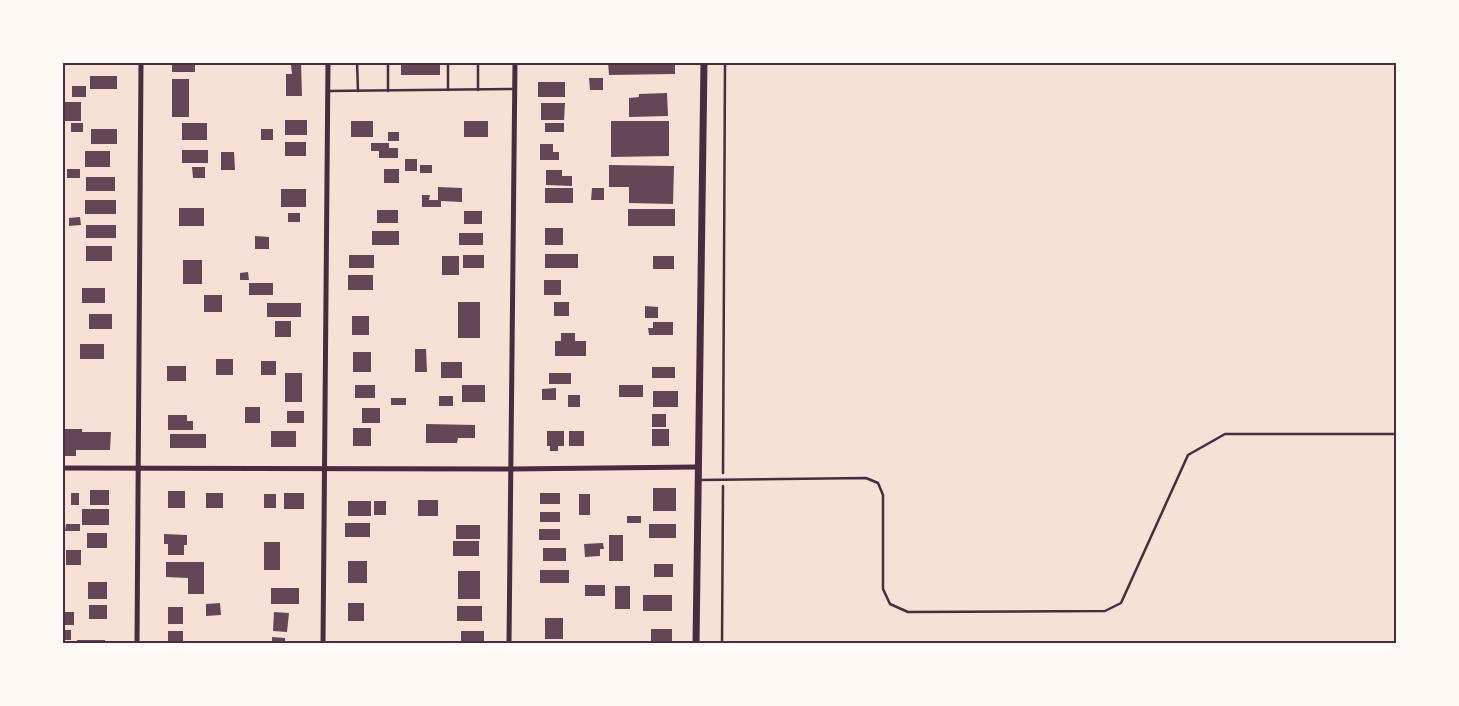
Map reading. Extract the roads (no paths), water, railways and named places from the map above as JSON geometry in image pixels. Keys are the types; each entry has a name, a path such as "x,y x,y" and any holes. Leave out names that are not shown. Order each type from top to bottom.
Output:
{"street":[{"path":"137,644 141,62"},
{"path":"323,644 328,62"},
{"path":"509,644 515,62"},
{"path":"696,644 704,62"},
{"path":"62,468 511,469 697,467"}],"lane":[{"path":"358,62 358,91"},
{"path":"388,62 388,91"},
{"path":"448,62 448,90"},
{"path":"478,62 478,90"},
{"path":"328,91 514,89"},
{"path":"697,480 866,478 878,483 883,496 883,590 890,604 908,612 1105,611 1121,603 1188,455 1225,434 1396,434"}]}
